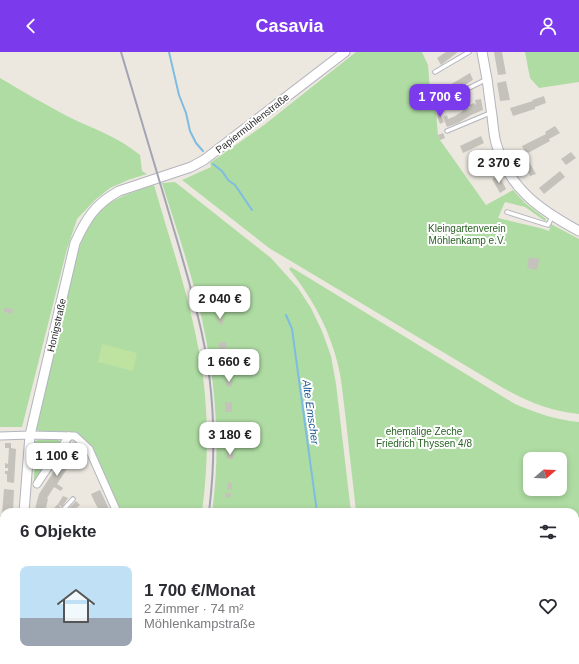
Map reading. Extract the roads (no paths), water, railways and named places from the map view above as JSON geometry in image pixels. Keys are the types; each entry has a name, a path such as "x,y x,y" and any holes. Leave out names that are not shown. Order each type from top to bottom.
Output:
{"main road":[{"name":"Papiermühlenstraße","path":"152,179 191,167 204,160 344,52"},
{"path":"482,52 492,112 495,141 506,169 531,200 552,216 579,231"},
{"name":"Honigstraße","path":"26,508 30,435 75,243 84,224 99,205 109,196 128,187 152,179"}],"street":[{"path":"0,436 75,436 89,449 115,508"},
{"path":"37,484 69,436"}],"lane":[{"path":"435,72 469,52"},
{"path":"441,102 487,78"},
{"path":"447,131 492,112"},
{"path":"507,212 548,225 552,216"},
{"path":"65,508 73,499"}],"waterway":[{"name":"Alte Emscher","path":"169,52 179,95 186,113 190,131 196,143 203,151"},
{"name":"Alte Emscher","path":"213,164 222,171 228,180 235,185 252,210"},
{"name":"Alte Emscher","path":"286,315 292,329 316,508"}],"railway":[{"path":"121,52 187,274 208,365 211,389 213,438 213,463 209,508"}],"park label":[{"name":"Kleingartenverein Möhlenkamp e.V.","path":"467,234"},
{"name":"ehemalige Zeche Friedrich Thyssen 4/8","path":"424,436"}]}
